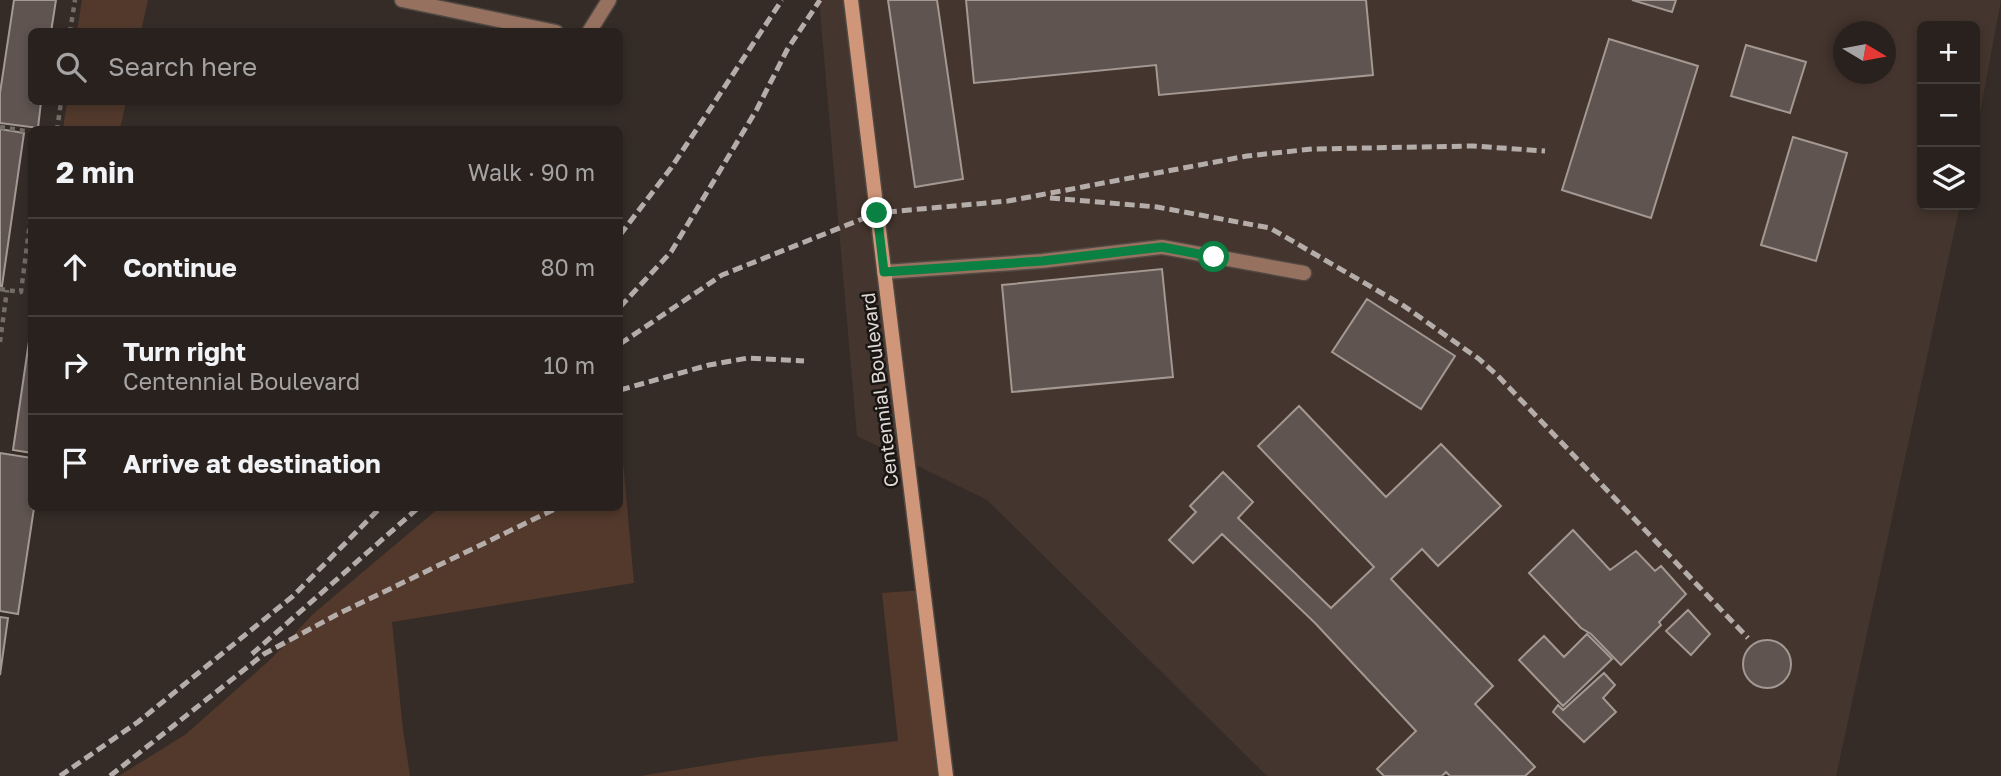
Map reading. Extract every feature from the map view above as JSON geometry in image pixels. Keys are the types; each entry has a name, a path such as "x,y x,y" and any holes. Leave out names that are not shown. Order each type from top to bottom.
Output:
{"main road":[{"name":"Centennial Boulevard","path":"851,0 946,776"}],"lane":[{"path":"402,0 536,28"},
{"path":"592,28 609,0"},
{"path":"884,272 1042,261 1162,247 1304,273"}],"path":[{"path":"72,28 75,0"},
{"path":"58,126 61,105"},
{"path":"0,127 28,131"},
{"path":"0,289 22,292 28,240"},
{"path":"0,342 7,290"}],"shaded area":[{"path":"82,0 148,0 142,28 77,28"},
{"path":"819,0 2001,0 1980,113 1980,21 1917,21 1917,210 1959,210 1836,776 1267,776 987,500 857,436"},
{"path":"67,105 125,105 121,126 63,126"},
{"path":"623,462 634,583 392,622 410,776 119,776 186,734 272,658 313,614 435,511 623,511"},
{"path":"923,590 946,776 640,776 758,757 898,741 882,593"}],"building":[{"path":"14,0 56,0 52,28 28,28 28,105 41,105 38,126 0,123 0,93"},
{"path":"888,0 937,0 963,179 915,187"},
{"path":"966,0 1366,0 1373,75 1159,95 1156,65 974,83"},
{"path":"1632,0 1676,0 1672,12"},
{"path":"1609,39 1698,66 1651,218 1562,190"},
{"path":"1746,45 1806,62 1790,113 1731,96"},
{"path":"0,129 24,133 2,286 0,286"},
{"path":"1793,137 1847,153 1816,261 1761,245"},
{"path":"1162,269 1173,377 1012,392 1002,285"},
{"path":"1367,299 1455,356 1421,409 1332,352"},
{"path":"28,348 28,452 13,450"},
{"path":"1299,406 1386,497 1441,444 1501,506 1438,566 1422,549 1391,579 1493,686 1475,704 1535,767 1525,776 1450,776 1446,772 1442,776 1384,776 1377,769 1416,731 1315,623 1222,534 1193,563 1169,540 1196,512 1190,506 1223,472 1253,502 1238,518 1331,608 1374,567 1258,446"},
{"path":"0,453 28,457 28,511 34,511 18,614 0,611"},
{"path":"1573,530 1610,570 1636,551 1655,571 1661,566 1686,594 1659,622 1661,625 1621,665 1591,634 1581,628 1529,573"},
{"path":"1688,610 1710,634 1691,655 1666,631"},
{"path":"0,617 8,618 0,675"},
{"path":"1587,634 1612,659 1563,706 1519,660 1544,636 1564,657"},
{"path":"1767,640 1784,647 1791,664 1784,681 1767,688 1750,681 1743,664 1750,647"},
{"path":"1604,673 1615,685 1603,698 1616,712 1584,742 1553,712 1558,705 1563,710"}],"railway":[{"path":"623,231 671,168 782,0"},
{"path":"623,304 671,252 757,109 787,50 820,0"},
{"path":"623,342 722,275 877,213 1008,201 1247,156 1312,149 1473,146 1545,151"},
{"path":"1050,198 1157,207 1270,228 1404,306 1479,359 1499,377 1748,638"},
{"path":"623,389 709,365 748,358 804,361"},
{"path":"60,776 138,722 293,596 377,511"},
{"path":"252,654 415,511"},
{"path":"110,776 264,654 336,615 551,511"}],"route":[{"path":"877,213 884,272 1042,261 1162,247 1214,257"}]}
